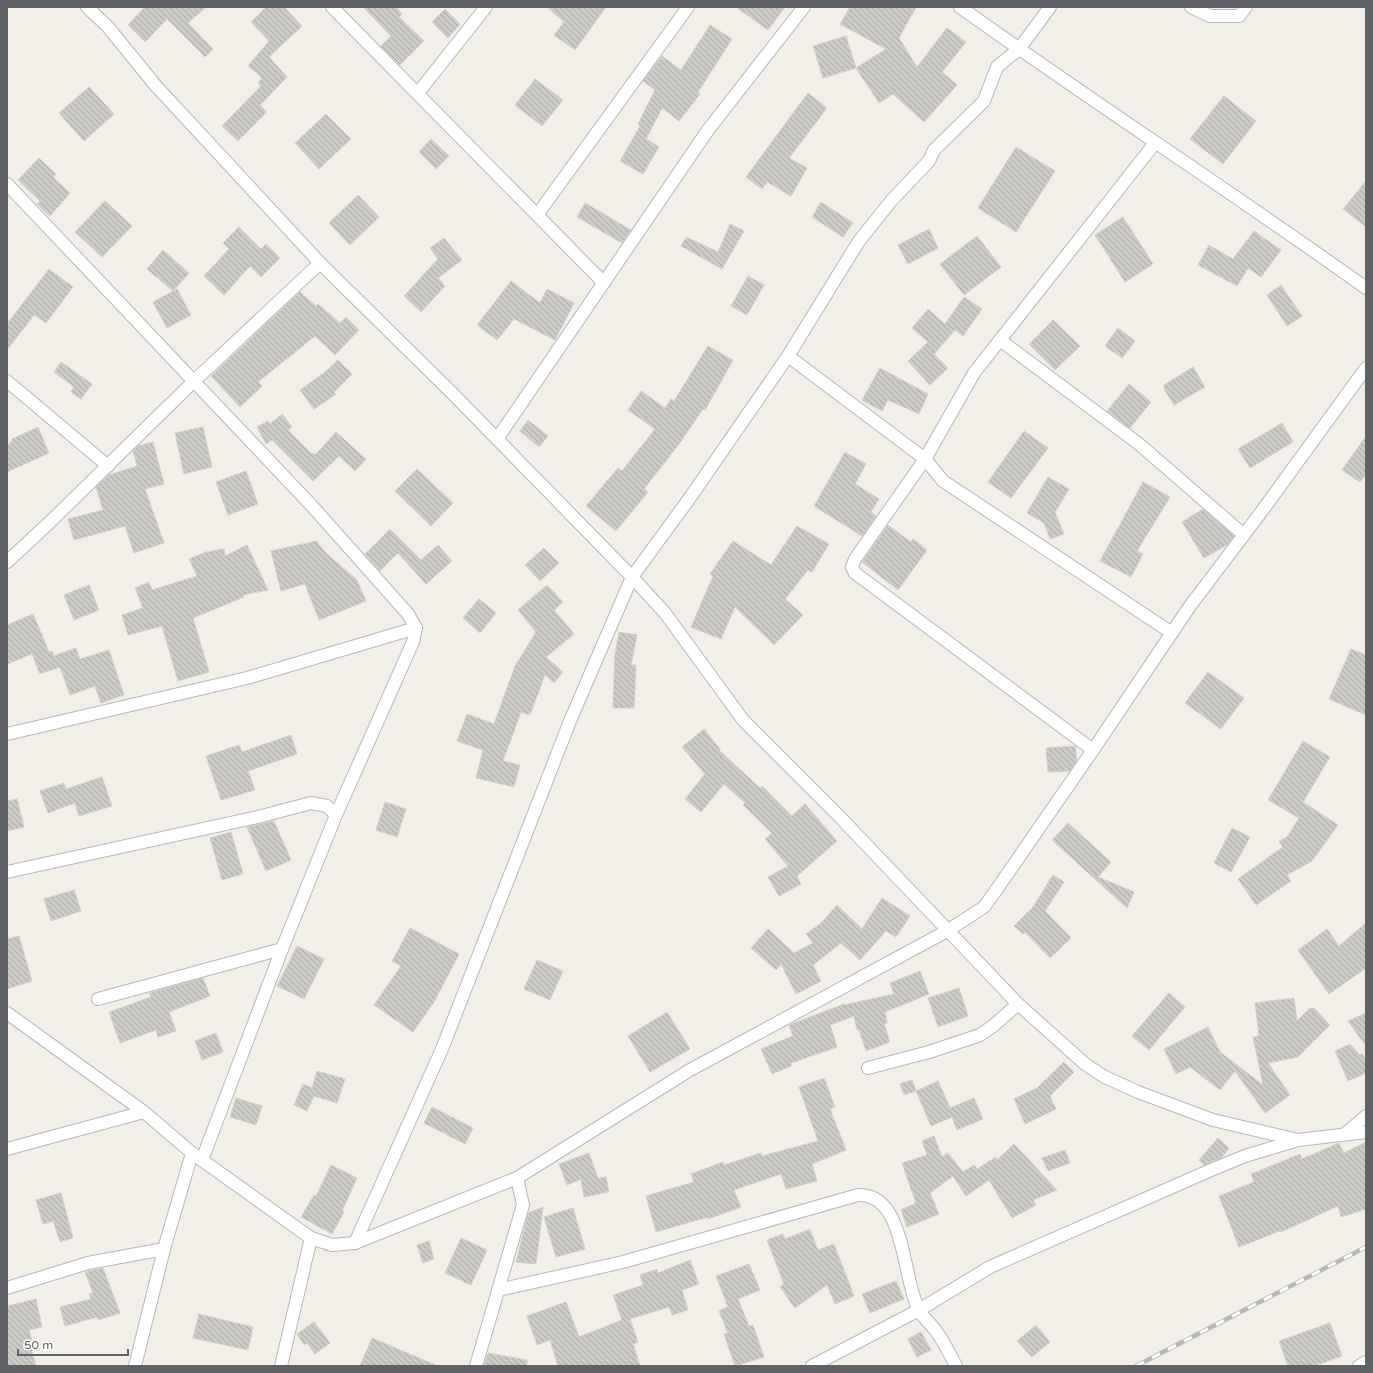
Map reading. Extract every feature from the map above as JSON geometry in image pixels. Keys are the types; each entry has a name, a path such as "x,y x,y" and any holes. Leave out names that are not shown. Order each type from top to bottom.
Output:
{"street":[{"path":"87,7 108,27 156,86 320,263 497,439 632,577 665,613 744,720 837,814 1018,1004 1085,1064 1103,1076 1138,1092 1213,1120 1298,1140"},
{"path":"332,7 604,283"},
{"path":"418,93 486,7"},
{"path":"537,215 688,7"},
{"path":"497,439 708,130 804,7"},
{"path":"960,7 1366,288"},
{"path":"356,1243 442,1049 570,721 632,577 689,499 788,356 860,241 891,201 929,161 934,150 984,101 997,67 1019,49 1050,7"},
{"path":"1191,7 1210,16 1239,16 1246,7"},
{"path":"1093,750 853,570 852,567 855,559 925,459 974,372 1156,143"},
{"path":"7,184 312,506 408,614 416,628 413,642 336,815 282,949 202,1160"},
{"path":"7,562 108,466 194,381 320,263"},
{"path":"1000,340 1139,444 1244,535"},
{"path":"788,356 925,459 943,481 1172,633"},
{"path":"7,1013 144,1112 192,1153 311,1238 332,1245 356,1243 517,1178 690,1070 947,931 984,907 1172,633 1366,368"},
{"path":"7,381 108,466"},
{"path":"7,734 247,678 416,628"},
{"path":"7,872 258,817 311,802 327,806 336,815"},
{"path":"98,999 282,949"},
{"path":"868,1068 929,1052 980,1035 994,1026 1018,1004"},
{"path":"7,1149 144,1112"},
{"path":"1346,1133 1366,1116"},
{"path":"812,1366 919,1310 1003,1261 1210,1170 1245,1156 1298,1140 1346,1133 1366,1132"},
{"path":"135,1366 164,1249 192,1153"},
{"path":"476,1366 522,1205 517,1178"},
{"path":"498,1290 623,1262 858,1195 866,1195 874,1198 884,1205 893,1219 919,1310 949,1350 956,1366"},
{"path":"281,1366 311,1238"},
{"path":"7,1288 88,1263 164,1249"},
{"path":"1359,1366 1366,1362"}],"building":[{"path":"145,7 206,7 188,23 213,49 205,57 167,19 145,42 128,25"},
{"path":"266,7 284,7 302,26 269,57 287,77 260,105 267,112 238,141 222,126 261,86 258,83 262,78 248,66 269,41 251,22"},
{"path":"363,7 396,7 402,14 399,17 424,41 400,65 381,46 391,36"},
{"path":"547,7 606,7 575,50 554,35 564,22"},
{"path":"736,7 785,7 768,30"},
{"path":"850,7 916,7 899,38 917,67 947,28 966,42 942,72 957,85 924,122 893,94 879,103 856,68 886,49 840,24"},
{"path":"445,9 460,24 448,38 432,22"},
{"path":"710,25 732,39 698,92 700,94 679,121 662,108 646,139 659,147 643,174 620,161 640,126 638,124 655,90 643,81 662,56 681,70"},
{"path":"846,36 856,68 823,78 813,46"},
{"path":"535,79 563,100 542,126 515,105"},
{"path":"89,87 114,114 84,141 59,113"},
{"path":"808,93 827,108 789,158 807,168 791,196 767,182 762,189 746,177"},
{"path":"1224,96 1256,121 1223,164 1190,139"},
{"path":"326,114 351,139 319,169 295,143"},
{"path":"431,139 449,156 436,169 419,152"},
{"path":"1016,147 1055,171 1016,232 978,208"},
{"path":"39,158 56,174 53,177 70,193 50,216 37,204 40,201 18,180"},
{"path":"1366,181 1366,227 1343,209"},
{"path":"358,195 379,217 350,245 329,223"},
{"path":"105,201 132,226 102,257 75,232"},
{"path":"821,202 853,223 843,237 812,217"},
{"path":"585,203 631,230 622,243 577,217"},
{"path":"1123,217 1153,264 1125,282 1095,235"},
{"path":"730,224 744,231 722,269 681,246 686,237 718,252"},
{"path":"239,227 261,249 266,244 280,258 261,277 250,266 224,295 204,276 229,249 223,243"},
{"path":"929,229 938,248 908,264 898,245"},
{"path":"1254,231 1281,250 1261,277 1248,268 1237,286 1198,265 1209,245 1233,259"},
{"path":"977,236 1001,267 964,295 940,264"},
{"path":"444,238 462,260 438,278 445,286 421,312 404,296 438,259 430,248"},
{"path":"163,250 189,273 173,291 147,269"},
{"path":"49,269 73,287 46,323 34,315 7,350 7,324"},
{"path":"748,276 764,285 747,315 731,306"},
{"path":"511,281 540,303 547,289 574,303 555,340 514,319 497,340 477,325"},
{"path":"1281,285 1302,316 1287,326 1267,295"},
{"path":"177,289 191,315 167,328 153,302"},
{"path":"300,292 316,306 318,304 340,323 346,317 359,330 335,355 315,336 258,382 262,386 240,407 211,376"},
{"path":"964,297 982,309 963,336 955,330 934,354 948,368 930,385 908,361 928,342 912,328 928,309 945,324"},
{"path":"1053,320 1080,346 1055,370 1029,344"},
{"path":"1118,328 1135,341 1122,358 1105,346"},
{"path":"708,346 733,360 705,410 703,409 679,444 644,489 648,492 616,531 586,506 618,468 622,471 655,429 628,410 641,391 665,408 671,399 674,401"},
{"path":"338,360 352,374 334,392 336,394 314,409 300,390 325,372"},
{"path":"61,362 92,384 81,399 71,392 74,387 54,372"},
{"path":"1193,367 1205,387 1174,405 1164,389 1164,385"},
{"path":"880,368 928,394 919,414 888,400 882,411 862,400"},
{"path":"1129,384 1151,402 1130,428 1107,411"},
{"path":"282,414 292,427 288,430 312,454 313,453 315,455 336,432 366,459 355,471 339,456 313,481 272,440 266,444 257,427 268,421 270,424"},
{"path":"528,420 548,436 539,447 520,431"},
{"path":"1282,423 1293,442 1250,468 1238,449"},
{"path":"38,427 49,453 7,472 7,446 12,439"},
{"path":"203,427 212,467 184,474 175,433"},
{"path":"1024,431 1048,448 1011,498 988,482"},
{"path":"1366,436 1366,474 1360,482 1342,470"},
{"path":"153,442 164,484 145,489 164,543 134,553 125,526 74,540 68,519 103,510 96,487 109,475 137,466 133,451 138,446"},
{"path":"845,452 866,464 855,484 879,499 871,512 876,516 862,536 814,506"},
{"path":"417,469 453,503 431,526 395,491"},
{"path":"246,471 258,504 228,515 216,482"},
{"path":"1048,477 1069,489 1055,512 1064,534 1050,539 1044,523 1027,513"},
{"path":"1143,482 1170,497 1137,551 1143,554 1131,577 1100,561"},
{"path":"1203,509 1234,536 1227,545 1204,558 1182,522"},
{"path":"888,525 911,542 913,539 927,550 898,590 862,562"},
{"path":"797,526 829,544 812,572 808,570 785,599 803,615 774,645 735,607 721,639 691,627 713,576 710,574 733,541 771,565"},
{"path":"390,529 421,560 438,545 452,561 426,584 398,553 380,571 365,554"},
{"path":"316,541 327,554 357,580 366,601 319,620 305,584 281,591 271,551"},
{"path":"247,545 268,590 243,595 244,597 193,618 209,672 178,681 162,626 128,635 122,615 143,608 135,588 149,582 152,590 197,576 189,559 206,552 224,549 225,556"},
{"path":"544,548 559,563 540,581 525,565"},
{"path":"89,585 99,610 74,620 64,595"},
{"path":"547,585 563,602 554,610 574,634 546,657 563,672 554,683 545,675 530,715 521,712 503,761 520,765 514,787 476,778 483,750 457,741 467,714 494,724 515,666 536,632 518,610"},
{"path":"479,599 496,613 480,633 463,618"},
{"path":"33,614 49,652 52,651 54,656 76,648 80,659 109,650 124,695 101,703 95,686 70,695 60,667 40,674 32,654 7,664 7,625"},
{"path":"619,632 637,635 631,665 636,665 634,708 613,708 615,654"},
{"path":"1351,649 1366,655 1366,715 1329,699"},
{"path":"1208,672 1244,698 1221,729 1185,703"},
{"path":"704,729 720,749 719,750 760,788 762,786 792,816 805,804 837,841 797,876 801,884 779,896 768,877 788,866 765,839 772,833 743,805 745,803 724,784 701,812 685,799 705,774 682,747"},
{"path":"291,735 297,754 248,771 255,790 221,800 206,756 239,745 242,752"},
{"path":"1303,741 1330,757 1303,802 1338,825 1312,861 1287,875 1291,881 1256,905 1238,879 1283,847 1279,841 1287,837 1299,818 1268,800"},
{"path":"1075,746 1077,760 1070,771 1048,772 1046,748"},
{"path":"102,777 112,806 79,816 75,803 48,813 40,791 64,783 66,789"},
{"path":"17,799 24,827 7,831 7,801"},
{"path":"385,802 406,809 397,837 376,830"},
{"path":"274,821 291,860 266,871 247,827"},
{"path":"1068,823 1111,862 1098,877 1134,892 1127,908 1052,840"},
{"path":"1232,828 1250,837 1231,872 1214,863"},
{"path":"231,832 243,874 222,880 210,838"},
{"path":"1053,875 1064,882 1045,911 1071,938 1050,958 1025,932 1023,934 1014,926 1033,907"},
{"path":"74,890 81,911 51,921 44,899"},
{"path":"882,898 910,916 896,937 886,931 860,960 841,943 813,965 821,981 796,994 781,964 776,970 751,948 768,929 794,953 813,943 806,934 820,924 837,905 862,929"},
{"path":"1366,923 1366,968 1329,994 1298,950 1327,929 1339,946"},
{"path":"410,928 459,954 434,1002 413,1032 374,1005 401,966 392,961"},
{"path":"19,936 32,981 7,989 7,939"},
{"path":"297,946 324,959 304,999 277,986"},
{"path":"537,960 563,971 550,1000 524,989"},
{"path":"920,971 929,994 885,1012 887,1023 884,1024 890,1042 866,1051 859,1030 857,1030 854,1016 830,1025 837,1047 791,1063 791,1066 772,1074 761,1049 793,1036 789,1025 844,1004 894,994 890,983"},
{"path":"203,978 210,996 169,1012 176,1031 158,1037 156,1030 120,1043 109,1012 151,997 149,993"},
{"path":"959,988 968,1016 938,1027 928,998"},
{"path":"1169,993 1185,1007 1149,1050 1132,1036"},
{"path":"1294,998 1297,1021 1310,1008 1314,1008 1330,1025 1298,1057 1268,1063 1290,1095 1265,1113 1235,1071 1220,1090 1190,1067 1176,1074 1164,1049 1208,1027 1220,1052 1263,1085 1253,1037 1259,1036 1255,1003"},
{"path":"667,1012 690,1049 650,1072 628,1036"},
{"path":"1366,1013 1366,1046 1348,1021"},
{"path":"216,1033 223,1052 202,1060 195,1041"},
{"path":"1350,1044 1360,1055 1362,1053 1366,1061 1366,1073 1348,1081 1335,1051"},
{"path":"1064,1062 1074,1072 1050,1096 1056,1109 1025,1124 1014,1099 1037,1088"},
{"path":"317,1071 345,1079 337,1103 314,1096 307,1111 294,1105 303,1084 312,1088"},
{"path":"824,1078 835,1107 830,1109 846,1150 812,1164 817,1181 786,1189 781,1174 734,1190 741,1207 708,1219 708,1217 656,1232 646,1196 694,1182 691,1174 723,1162 724,1165 761,1153 762,1156 818,1141 799,1087"},
{"path":"912,1080 916,1091 904,1095 900,1084"},
{"path":"938,1081 950,1108 974,1098 983,1119 957,1130 952,1117 931,1126 916,1091"},
{"path":"236,1098 262,1106 256,1125 230,1117"},
{"path":"432,1107 473,1128 465,1144 424,1123"},
{"path":"934,1136 942,1157 948,1153 963,1172 974,1165 977,1169 996,1157 997,1160 1014,1144 1057,1190 1033,1200 1036,1205 1012,1218 989,1180 966,1196 953,1176 930,1193 939,1214 907,1227 901,1210 916,1203 902,1163 927,1155 922,1141"},
{"path":"1218,1138 1229,1148 1221,1158 1204,1165 1199,1160"},
{"path":"1366,1142 1366,1209 1341,1217 1338,1206 1281,1232 1280,1231 1239,1247 1219,1196 1254,1182 1251,1174 1300,1154 1302,1159 1339,1143 1344,1153"},
{"path":"1065,1150 1070,1163 1048,1171 1042,1158"},
{"path":"589,1153 598,1178 606,1177 609,1192 584,1197 581,1179 567,1185 559,1164"},
{"path":"331,1165 357,1178 342,1211 344,1212 332,1234 301,1217 314,1195 316,1196"},
{"path":"61,1193 73,1238 60,1242 53,1221 43,1224 36,1200"},
{"path":"543,1207 536,1264 516,1262 528,1213"},
{"path":"573,1208 585,1249 556,1257 544,1217"},
{"path":"810,1229 818,1250 834,1244 854,1296 835,1304 827,1285 795,1308 780,1287 784,1284 767,1240 783,1234 785,1239"},
{"path":"461,1238 487,1250 471,1285 445,1273"},
{"path":"429,1241 434,1259 423,1263 417,1245"},
{"path":"690,1260 699,1284 682,1290 688,1310 672,1315 669,1307 630,1319 638,1342 633,1344 640,1366 558,1366 550,1340 537,1345 527,1316 566,1302 579,1337 622,1320 613,1295 643,1285 640,1275 657,1269 658,1273"},
{"path":"749,1264 760,1290 738,1299 749,1326 753,1325 764,1357 735,1366 724,1334 728,1333 719,1311 728,1307 716,1276"},
{"path":"103,1268 120,1313 98,1320 97,1317 65,1326 60,1307 91,1299 89,1294 93,1293 85,1272"},
{"path":"896,1281 904,1299 870,1313 862,1294"},
{"path":"36,1299 42,1327 29,1330 34,1347 31,1348 36,1366 7,1366 7,1306"},
{"path":"199,1314 253,1327 248,1350 193,1338"},
{"path":"314,1322 330,1343 315,1354 307,1343 304,1345 297,1334"},
{"path":"1330,1323 1342,1356 1314,1366 1288,1366 1279,1341"},
{"path":"1036,1325 1050,1342 1032,1357 1017,1341"},
{"path":"921,1332 931,1350 917,1357 908,1339"},
{"path":"372,1338 438,1366 360,1366"},
{"path":"488,1353 527,1360 527,1366 484,1366"}],"railway":[{"path":"1136,1366 1366,1247"}]}
